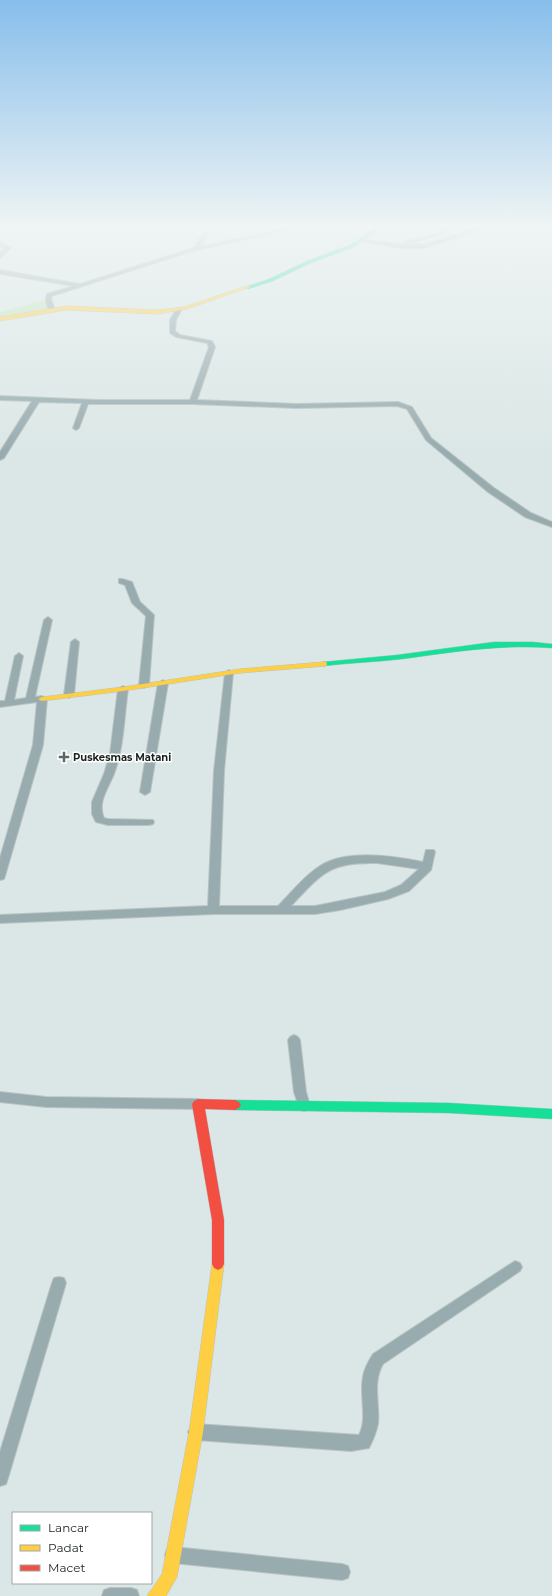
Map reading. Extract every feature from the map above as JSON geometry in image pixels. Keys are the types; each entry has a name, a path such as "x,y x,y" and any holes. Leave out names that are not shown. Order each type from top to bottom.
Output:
{"main road":[{"path":"0,319 52,310 90,308 158,312 179,309 202,302"},
{"path":"42,699 123,689 229,673 396,657 484,645 536,644 552,646"},
{"path":"155,1596 157,1596 169,1577 196,1432 207,1363 218,1266 218,1220 198,1104 449,1108 552,1114"}],"street":[{"path":"50,302 52,310"},
{"path":"179,309 173,320 172,332 178,336 210,342 212,347 193,402"},
{"path":"1,399 37,399 86,402 193,402 296,406 398,404 410,408 428,439 491,490 528,515 552,524"},
{"path":"0,458 37,399"},
{"path":"76,428 86,402"},
{"path":"122,581 129,584 136,603 150,615 144,685"},
{"path":"30,700 48,620"},
{"path":"69,695 75,642"},
{"path":"0,876 38,745 42,699 4,704 19,656"},
{"path":"214,910 219,771 229,673"},
{"path":"145,792 163,682"},
{"path":"123,689 114,754 109,774 97,801 98,816 100,820 108,822 149,822"},
{"path":"0,919 214,910 326,909 388,895 411,884 427,868 430,852"},
{"path":"281,910 327,866 338,862 360,860 414,864 427,868"},
{"path":"294,1040 300,1092 304,1106"},
{"path":"0,1097 46,1102 198,1104"},
{"path":"196,1432 351,1443 364,1442 368,1436 370,1426 370,1378 372,1366 378,1359 515,1267"},
{"path":"0,1478 59,1283"},
{"path":"173,1555 342,1572"},
{"path":"110,1596 132,1596"}],"green space":[{"path":"35,302 49,302 52,310 0,319 0,312"}],"traffic: fast":[{"path":"323,664 397,657 494,645 533,644 552,646"},
{"path":"235,1105 449,1108 552,1114"}],"traffic: slow":[{"path":"0,319 66,308 158,312 185,308 202,302"},
{"path":"42,699 123,689 240,671 323,664"},
{"path":"155,1596 157,1596 169,1577 196,1432 218,1264"}],"traffic: jam":[{"path":"218,1264 218,1220 198,1104 235,1105"}],"place":[{"name":"Puskesmas Matani","path":"64,757"}]}
